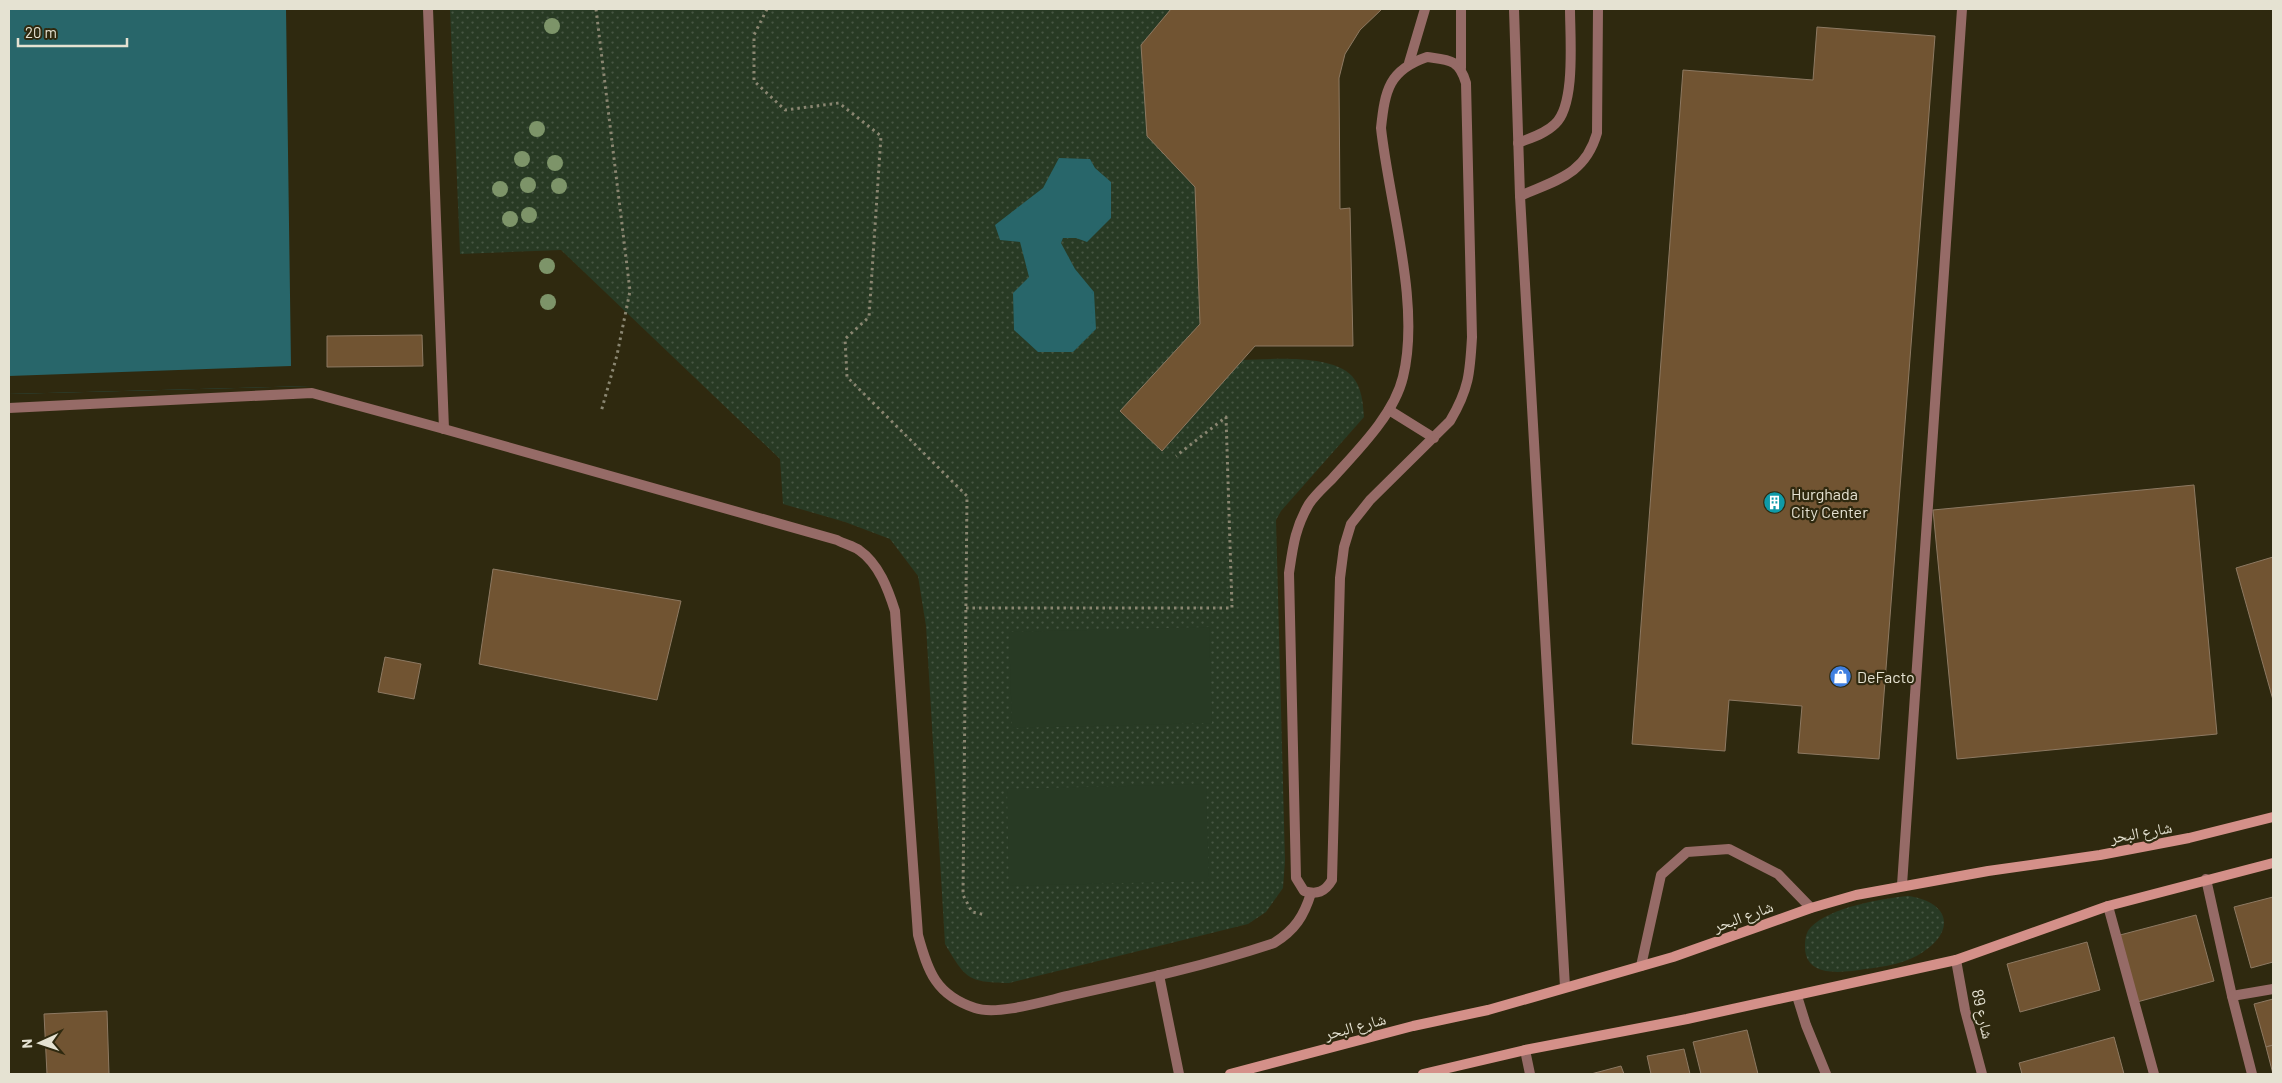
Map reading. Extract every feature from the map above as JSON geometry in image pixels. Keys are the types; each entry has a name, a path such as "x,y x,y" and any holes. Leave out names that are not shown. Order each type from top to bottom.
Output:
{"main road":[{"name":"شارع البحر","path":"1230,1074 1413,1026 1488,1010 1641,966 1811,908 1902,885 2109,853 2189,838 2273,817"},
{"path":"1423,1074 1525,1050 1797,996 1956,960 2108,906 2273,863"}],"street":[{"path":"428,9 444,428"},
{"path":"1409,63 1425,9"},
{"path":"1461,68 1449,60 1427,57 1409,63 1397,72 1389,89 1383,109 1381,128 1403,270 1409,333 1403,378 1389,410 1364,443 1310,503 1294,533 1289,573 1295,871 1298,885 1304,891 1311,893 1320,893 1328,888 1332,880 1340,578 1344,547 1351,524 1370,500 1450,420 1459,405 1470,376 1472,337 1466,82 1461,68 1462,9"},
{"path":"1514,9 1520,196 1566,988"},
{"path":"1518,143 1548,130 1557,123 1567,104 1570,9"},
{"path":"1520,196 1577,168 1586,159 1593,146 1597,133 1598,9"},
{"path":"1902,885 1962,9"},
{"path":"9,408 312,393 444,428 837,540 859,550 874,566 887,586 895,611 918,935 927,967 937,985 955,1000 977,1009 1010,1009 1159,975 1274,943 1287,935 1299,923 1311,893"},
{"path":"1389,410 1434,438"},
{"path":"1641,966 1661,875 1687,852 1729,849 1778,874 1811,908"},
{"path":"2206,879 2232,996 2252,1074"},
{"path":"2108,906 2154,1074"},
{"name":"شارع 89","path":"1956,960 1965,1010 1982,1074"},
{"path":"1159,975 1179,1074"},
{"path":"2232,996 2273,989"},
{"path":"1797,996 1806,1026 1826,1074"},
{"path":"1525,1050 1530,1074"}],"path":[{"path":"596,9 630,291 617,355 601,412"},
{"path":"767,9 754,35 754,80 786,110 839,103 881,136 869,317 845,339 847,377 967,496 963,895 972,912 986,916"},
{"path":"966,608 1232,608 1226,417 1176,456"}],"green space":[{"path":"450,9 1171,9 1141,45 1195,187 1200,324 1120,412 1163,450 1242,360 1268,359 1316,361 1342,369 1355,380 1360,390 1363,407 1364,417 1281,511 1276,520 1285,861 1283,888 1266,912 1248,924 1009,983 976,979 963,971 945,944 926,626 918,576 890,539 845,522 783,504 780,459 561,250 460,254"},
{"path":"1209,627 1212,723 1012,728 1009,632"},
{"path":"1206,784 1209,881 1009,886 1007,789"},
{"path":"1908,896 1932,904 1943,917 1944,925 1941,934 1934,943 1917,956 1887,966 1838,972 1820,969 1807,959 1805,949 1806,934 1820,920 1856,905"}],"water":[{"path":"9,9 311,9 311,386 9,394"},
{"path":"1059,158 1090,159 1095,168 1111,182 1111,218 1087,242 1076,238 1063,238 1061,243 1075,269 1094,292 1096,329 1073,352 1038,352 1014,330 1013,293 1029,277 1020,242 1000,240 995,225 1043,188"}],"pier":[{"path":"286,9 311,9 311,386 9,394 9,376 291,366"}],"building":[{"path":"1171,9 1382,9 1360,30 1345,54 1339,78 1340,209 1350,208 1353,346 1255,346 1162,451 1120,411 1200,324 1195,187 1147,136 1141,45"},
{"name":"Hurghada City Center","path":"1817,27 1935,36 1879,759 1798,753 1802,706 1729,700 1725,751 1632,744 1683,70 1813,80"},
{"path":"422,335 423,366 327,367 327,336"},
{"path":"2194,485 2217,734 1957,759 1933,510"},
{"path":"2273,557 2273,700 2236,568"},
{"path":"493,569 681,601 657,700 479,664"},
{"path":"385,657 421,664 414,699 378,692"},
{"path":"2273,897 2273,962 2251,968 2234,907"},
{"path":"2196,915 2214,981 2137,1002 2120,935"},
{"path":"2087,942 2100,990 2020,1012 2007,964"},
{"path":"2273,999 2273,1045 2266,1047 2254,1004"},
{"path":"107,1011 109,1074 47,1074 44,1014"},
{"path":"1747,1030 1758,1074 1701,1074 1693,1042"},
{"path":"2114,1037 2124,1074 2022,1074 2019,1063"},
{"path":"2273,1045 2273,1074 2266,1047"},
{"path":"1684,1049 1690,1074 1651,1074 1647,1056"},
{"path":"1621,1066 1624,1074 1591,1074"}],"place":[{"name":"Hurghada City Center","path":"1775,503"},
{"name":"DeFacto","path":"1841,677"}]}
